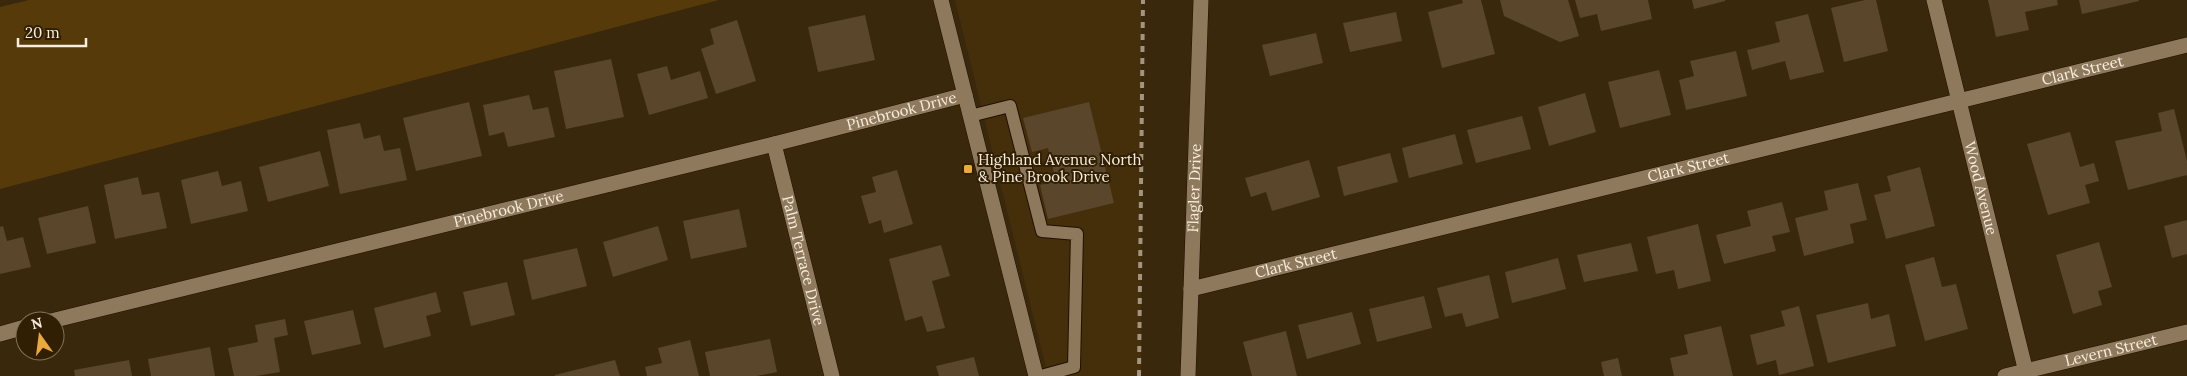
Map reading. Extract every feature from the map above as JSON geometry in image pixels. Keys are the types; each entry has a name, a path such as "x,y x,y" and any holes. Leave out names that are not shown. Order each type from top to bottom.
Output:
{"street":[{"path":"941,0 1036,376"},
{"name":"Flagler Drive","path":"1188,376 1201,0"},
{"name":"Wood Avenue","path":"1934,0 2026,374"},
{"name":"Clark Street","path":"1191,289 2187,45"},
{"name":"Pinebrook Drive","path":"65,318 774,144 965,95"},
{"name":"Palm Terrace Drive","path":"774,144 832,376"},
{"path":"0,334 15,330"},
{"name":"Levern Street","path":"2005,376 2026,374 2187,332"}],"lane":[{"path":"970,116 1010,106 1042,231 1077,234 1074,367 1041,376"}],"shaded area":[{"path":"29,0 719,0 0,189 0,7"},
{"path":"955,0 1141,0 1141,376 1048,376"}],"building":[{"path":"1462,0 1481,0 1495,54 1442,68 1428,12 1463,3"},
{"path":"1500,0 1568,0 1579,36 1560,42 1504,16"},
{"path":"1575,0 1648,0 1652,19 1601,31 1597,14 1580,18"},
{"path":"1692,0 1725,0 1725,1 1694,9"},
{"path":"1865,0 1876,0 1888,51 1844,62 1831,8"},
{"path":"1988,0 2057,0 2058,5 2025,12 2029,30 1996,37"},
{"path":"2079,0 2139,0 2139,1 2082,14"},
{"path":"1396,12 1402,41 1350,52 1343,23"},
{"path":"1808,14 1824,72 1790,80 1785,61 1752,70 1747,50 1780,42 1775,22"},
{"path":"865,15 875,60 818,72 808,27"},
{"path":"737,20 756,81 716,94 701,49 714,44 710,29"},
{"path":"1316,33 1323,63 1270,76 1262,45"},
{"path":"1736,51 1747,96 1686,110 1679,80 1694,76 1690,61"},
{"path":"611,59 624,117 566,129 554,71"},
{"path":"667,66 671,80 700,71 708,98 649,115 637,74"},
{"path":"1659,70 1671,115 1620,128 1608,82"},
{"path":"1585,93 1596,132 1549,146 1538,107"},
{"path":"529,95 533,110 548,107 555,137 508,147 504,132 489,136 483,105"},
{"path":"469,102 482,156 416,171 403,118"},
{"path":"1089,102 1114,203 1048,219 1040,185 1056,181 1048,148 1032,152 1023,118"},
{"path":"2174,109 2187,161 2187,175 2128,190 2115,141 2162,131 2158,113"},
{"path":"1522,116 1531,149 1476,163 1467,130"},
{"path":"360,123 364,139 380,135 384,151 400,148 407,180 340,194 327,130"},
{"path":"2070,132 2080,167 2094,163 2099,181 2085,185 2090,203 2048,215 2027,144"},
{"path":"1455,134 1463,164 1409,178 1402,148"},
{"path":"320,151 329,186 268,202 259,167"},
{"path":"1390,153 1398,182 1344,196 1337,167"},
{"path":"1309,160 1320,197 1272,211 1266,192 1251,197 1245,178"},
{"path":"1920,167 1935,226 1886,239 1874,195 1891,191 1887,176"},
{"path":"897,170 913,224 884,233 881,220 869,224 861,196 876,192 872,177"},
{"path":"218,171 222,186 241,181 248,211 191,224 181,180"},
{"path":"138,177 142,195 159,192 167,228 115,239 104,185"},
{"path":"1858,183 1867,220 1850,224 1854,243 1804,256 1795,218 1828,210 1824,191"},
{"path":"1782,202 1790,232 1772,236 1776,251 1724,264 1716,235 1751,226 1747,211"},
{"path":"88,206 96,243 47,254 38,218"},
{"path":"739,209 747,247 691,259 683,221"},
{"path":"2187,220 2187,254 2172,258 2164,226"},
{"path":"1698,224 1711,281 1678,289 1674,270 1656,274 1647,237"},
{"path":"3,226 7,241 23,237 31,267 0,274 0,227"},
{"path":"658,226 668,260 613,277 603,242"},
{"path":"2099,242 2112,287 2098,291 2102,305 2073,314 2056,255"},
{"path":"1631,243 1638,271 1584,282 1577,255"},
{"path":"941,245 950,276 932,281 945,328 927,332 922,316 905,321 889,259"},
{"path":"577,248 587,286 532,300 523,260"},
{"path":"1934,257 1942,287 1956,284 1968,329 1925,341 1905,265"},
{"path":"1558,258 1566,289 1512,303 1505,272"},
{"path":"1489,275 1499,318 1466,327 1462,313 1445,317 1437,288"},
{"path":"507,282 515,315 471,326 463,292"},
{"path":"436,292 441,312 426,316 431,336 384,348 374,308"},
{"path":"1424,296 1432,328 1377,342 1369,309"},
{"path":"1868,303 1871,319 1889,314 1896,346 1828,363 1816,315"},
{"path":"1799,306 1814,366 1779,375 1776,360 1757,365 1750,335 1785,326 1781,311"},
{"path":"353,310 361,344 312,355 304,321"},
{"path":"1352,312 1361,344 1307,359 1298,325"},
{"path":"285,319 288,335 274,338 280,372 256,376 234,376 228,348 258,342 255,325"},
{"path":"1721,326 1733,376 1674,376 1670,358 1688,354 1684,335"},
{"path":"1286,331 1297,376 1252,376 1243,342"},
{"path":"770,339 777,372 757,376 710,376 705,352"},
{"path":"690,340 699,376 647,376 645,367 662,363 658,348"},
{"path":"210,347 215,376 151,376 148,359"},
{"path":"974,357 979,376 939,376 936,366"},
{"path":"1618,358 1622,376 1604,376 1601,362"},
{"path":"129,360 132,376 75,376 74,370"},
{"path":"615,360 620,376 555,376 555,375"}],"railway":[{"path":"1139,376 1143,0"}],"place":[{"name":"Highland Avenue North & Pine Brook Drive","path":"968,169"}]}
